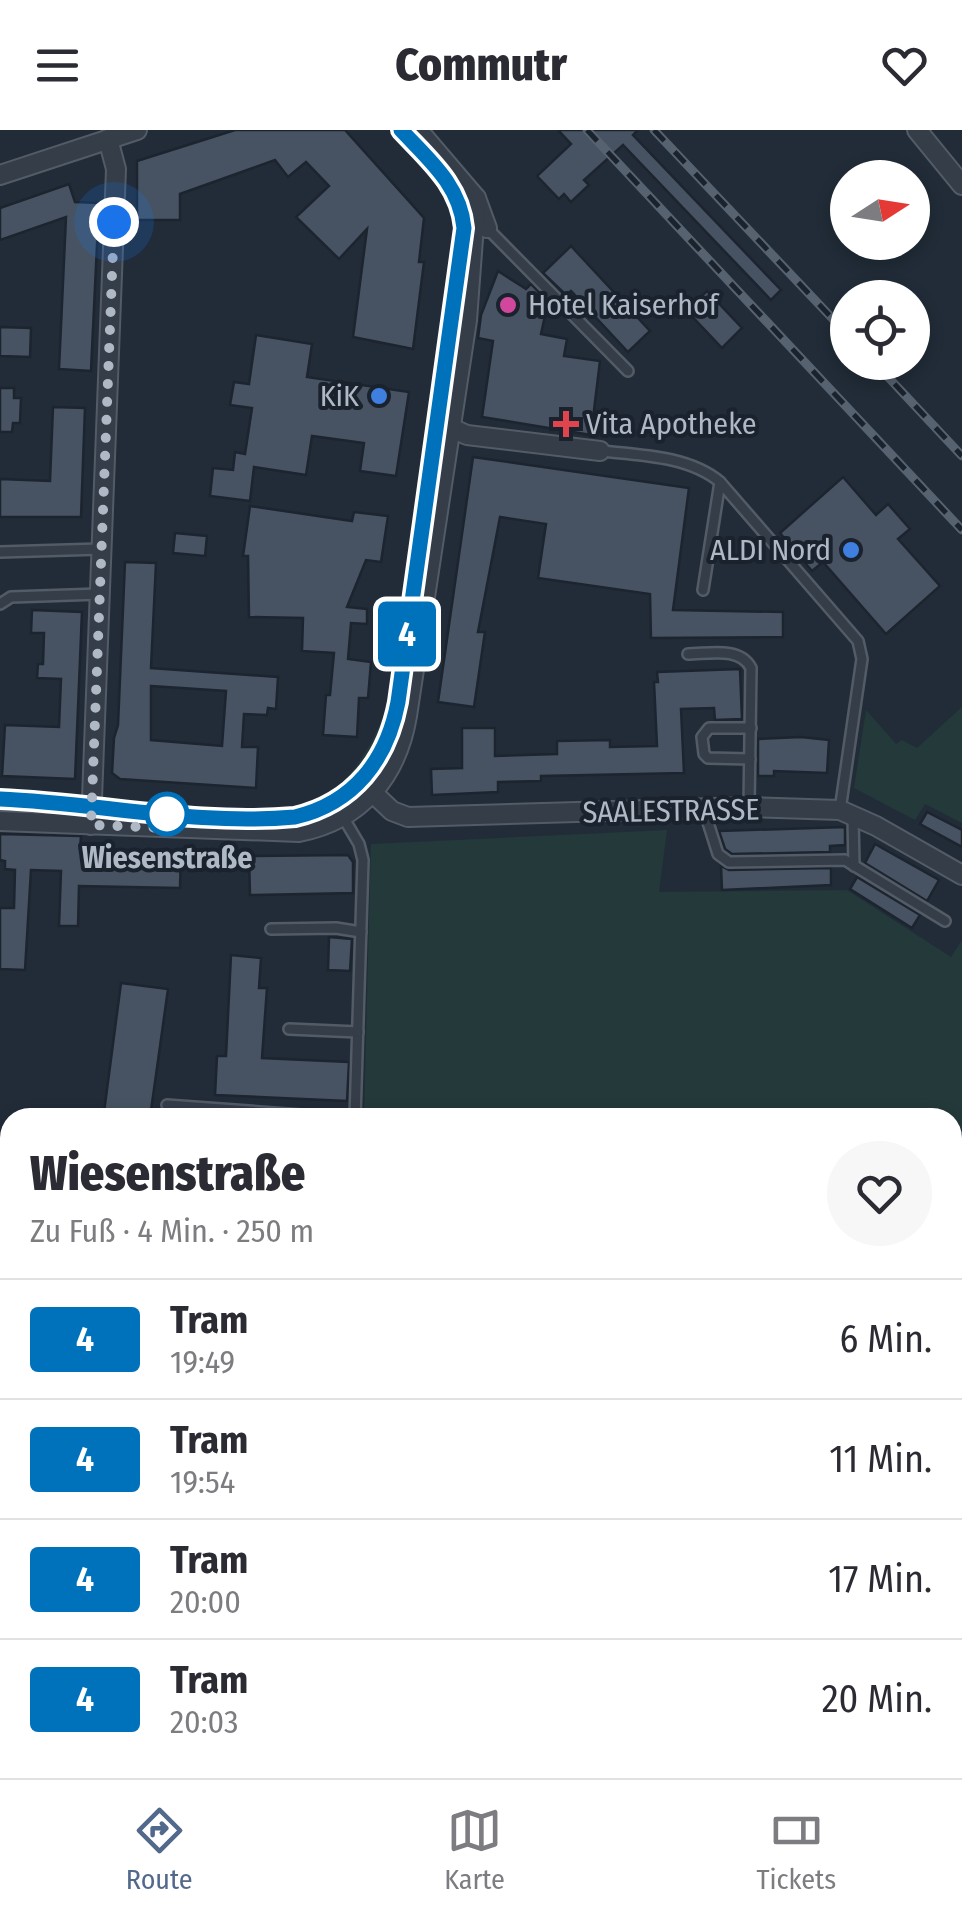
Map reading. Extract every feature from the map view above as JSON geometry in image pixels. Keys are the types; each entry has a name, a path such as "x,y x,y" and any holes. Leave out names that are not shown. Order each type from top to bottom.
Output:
{"street":[{"path":"0,175 138,130"},
{"path":"418,130 476,198 487,228"},
{"path":"917,130 962,185"},
{"path":"91,825 116,169 108,139"},
{"path":"0,822 276,833 313,829 343,817 373,793 394,764 405,728 452,428 474,252 476,198"},
{"path":"452,428 464,434 600,451"},
{"name":"SAALESTRASSE","path":"373,793 392,811 408,817 749,807 847,813 962,875"}],"lane":[{"path":"487,228 628,371"},
{"path":"600,451 706,470 858,642 862,659 847,813 854,866"},
{"path":"703,590 720,482"},
{"path":"0,552 102,549"},
{"path":"0,604 11,596 100,594"},
{"path":"688,654 736,654 747,660 753,678 749,807"},
{"path":"750,760 712,760 704,754 702,737 709,728 751,728"},
{"path":"704,810 718,854 729,862 844,860 946,921"},
{"path":"343,817 363,860 355,1108"},
{"path":"271,930 361,932"},
{"path":"289,1029 358,1032"},
{"path":"167,1104 204,1108"}],"green space":[{"path":"962,707 962,823 925,804 915,820 854,788 866,710 896,744 902,740 917,748"},
{"path":"385,711 391,715 384,735 352,783 320,804 281,815 281,807 313,804 336,789 366,751"},
{"path":"667,830 659,892 847,890 951,957 962,940 962,1108 364,1108 371,844"}],"building":[{"path":"235,130 345,130 424,218 419,262 424,262 413,349 353,337 367,229 339,259 296,217 329,186 306,162 288,177 275,160 180,194 180,220 137,220 137,161"},
{"path":"558,130 638,130 633,135 781,290 771,300 623,145 584,180 589,185 571,202 564,194 559,199 537,176 571,144"},
{"path":"69,184 75,202 99,203 91,371 59,369 66,217 0,240 0,208"},
{"path":"571,246 650,331 628,352 571,291 566,295 543,273"},
{"path":"498,271 526,289 531,284 548,302 541,334 567,339 564,356 600,361 591,435 482,417 493,341 478,338 481,315"},
{"path":"707,291 742,328 722,348 686,310"},
{"path":"0,327 31,328 30,357 0,356"},
{"path":"256,335 312,344 307,377 409,392 396,476 360,471 364,443 312,436 306,475 254,467 250,501 210,496 213,468 233,470 235,452 245,454 252,408 230,405 234,382 249,384"},
{"path":"0,388 14,388 14,398 21,398 20,423 13,423 12,432 0,432"},
{"path":"53,407 85,408 81,517 0,517 0,479 50,481"},
{"path":"473,457 689,488 673,610 783,612 783,637 651,638 650,594 538,578 546,524 500,517 478,632 485,632 474,707 438,702"},
{"name":"ALDI Nord","path":"843,477 876,515 888,504 910,529 898,539 940,586 886,634 823,562 812,571 780,533"},
{"path":"250,506 352,521 354,512 388,516 381,562 366,560 347,607 367,609 367,624 351,623 348,659 371,662 368,698 359,698 357,737 323,735 334,653 302,651 303,618 249,617 248,556 243,556"},
{"path":"175,533 207,536 205,556 173,553"},
{"path":"125,562 156,563 151,668 278,677 276,709 268,708 267,715 244,714 242,747 258,747 256,788 120,779 112,773 118,725","holes":["151,686 226,691 222,746 151,740"]},
{"path":"32,610 82,612 75,779 2,776 5,725 59,727 61,679 37,678 38,664 43,664 44,633 31,633"},
{"path":"740,669 742,719 715,720 714,708 681,709 684,773 541,776 541,781 498,782 498,792 432,795 431,769 462,768 462,728 495,728 495,756 557,754 557,741 610,740 610,747 657,746 657,672"},
{"path":"758,739 829,740 827,773 774,771 774,776 758,776"},
{"path":"927,812 962,830 962,847 920,824"},
{"path":"845,827 845,845 830,846 830,852 732,854 725,849 719,831"},
{"path":"0,834 81,836 80,849 181,851 180,888 79,886 78,926 59,926 61,871 31,870 25,970 0,969 0,908 14,908 15,870 5,869 5,861 0,860"},
{"path":"875,844 939,880 927,901 865,863"},
{"path":"348,855 353,862 353,893 250,895 249,856"},
{"path":"721,866 729,870 831,868 831,885 722,890"},
{"path":"857,877 920,915 912,928 850,889"},
{"path":"329,937 352,939 350,971 328,970"},
{"path":"231,955 261,958 259,988 267,988 262,1058 349,1062 347,1101 215,1095 217,1056 226,1056"},
{"path":"121,983 168,989 151,1108 105,1108"}],"tram line":[{"path":"0,799 143,814 281,818 332,804 349,793 376,762 398,703 464,228 450,186 401,130"},
{"name":"4","path":"0,799 133,813 295,817 334,803 372,769 385,747 398,702 464,228 460,203 444,174 401,130"}],"railway":[{"path":"587,130 962,530"},
{"path":"654,130 830,316"},
{"path":"891,380 962,456"}],"place":[{"name":"Hotel Kaiserhof","path":"508,305"},
{"name":"KiK","path":"379,396"},
{"name":"Vita Apotheke","path":"566,424"},
{"name":"ALDI Nord","path":"851,550"},
{"name":"Wiesenstraße","path":"167,814"}],"route":[{"path":"114,222 91,825 165,828 167,814"}]}
